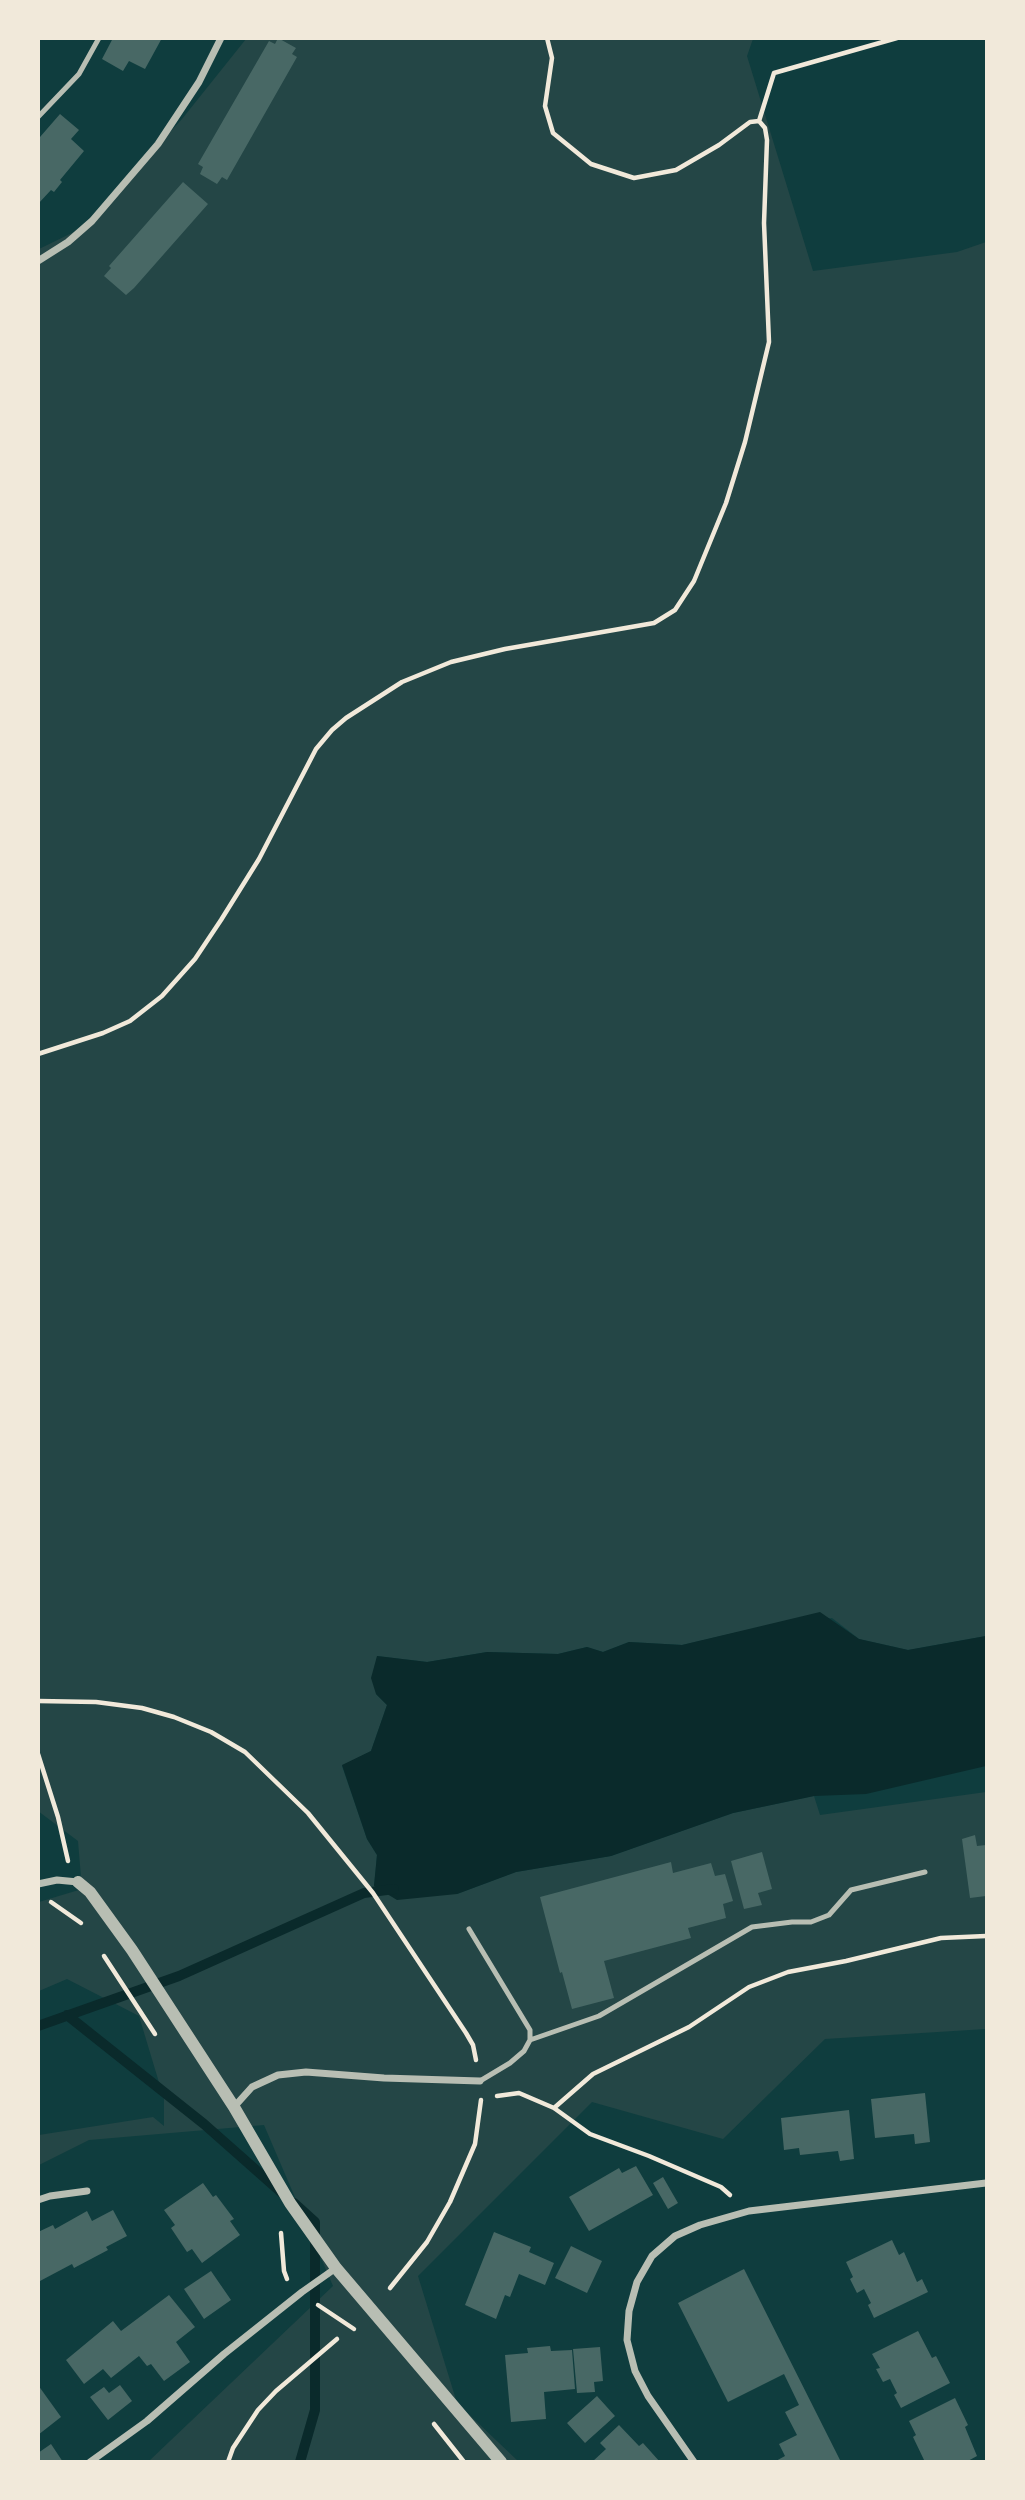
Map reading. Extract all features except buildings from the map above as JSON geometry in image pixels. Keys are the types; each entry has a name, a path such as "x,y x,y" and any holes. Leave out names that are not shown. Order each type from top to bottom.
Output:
{"street":[{"path":"38,261 68,242 92,221 158,144 199,82 221,38"},
{"path":"38,1884 57,1880 78,1882 90,1892 132,1950 234,2107 290,2203 336,2268 501,2462"},
{"path":"234,2107 252,2087 278,2075 306,2072 480,2081"},
{"path":"694,2462 648,2396 635,2371 627,2340 629,2311 637,2282 652,2256 675,2236 700,2225 749,2211 986,2183"},
{"path":"38,2200 87,2191"},
{"path":"90,2462 146,2421 223,2354 336,2268"}],"lane":[{"path":"38,117 79,74 99,38"},
{"path":"530,2040 599,2016 752,1927 811,1922 829,1915 851,1890 925,1872"},
{"path":"469,1930 530,2030 530,2040 524,2051 480,2081"}],"path":[{"path":"547,38 552,58 545,106 553,134 591,164 634,178 676,170 719,145 750,122 759,121"},
{"path":"759,121 774,73 897,38"},
{"path":"38,1054 103,1033 130,1021 162,996 195,959 221,920 258,859 316,749 346,718 402,681 451,662 505,649 654,623 675,610 694,581 726,503 758,396 768,342 764,223 767,140 765,128 759,121"},
{"path":"38,1702 96,1702 142,1708 211,1732 245,1752 309,1813 373,1893 467,2033 480,2081 481,2098 474,2144 450,2202 427,2242 390,2288"},
{"path":"38,1754 58,1816 66,1857 78,1882"},
{"path":"42,1896 70,1914 87,1930"},
{"path":"554,2108 593,2074 689,2027 750,1987 788,1972 941,1938 986,1936"},
{"path":"102,1953 156,2035"},
{"path":"481,2098 519,2093 554,2108 590,2134 649,2155 721,2188 749,2211"},
{"path":"280,2228 286,2278"},
{"path":"322,2309 357,2331"},
{"path":"229,2462 233,2448 258,2410 337,2339"}],"shaded area":[{"path":"246,39 753,39 747,56 813,271 957,252 986,242 986,1636 908,1650 859,1639 832,1618 734,1633 682,1645 629,1642 603,1652 587,1647 558,1654 487,1652 427,1662 377,1656 376,1694 387,1705 371,1751 342,1766 367,1839 377,1855 374,1886 457,1894 516,1872 611,1856 733,1813 814,1796 820,1815 986,1792 986,2029 825,2039 723,2139 592,2102 418,2276 457,2403 518,2461 149,2461 333,2286 264,2125 89,2140 39,2165 39,2135 153,2117 164,2126 164,2099 139,2016 67,1979 39,1991 39,1902 82,1889 78,1841 38,1811 39,249 80,229 182,119"},
{"path":"820,1612 859,1639 908,1650 986,1636 986,1766 866,1794 814,1796 733,1813 611,1856 516,1872 457,1894 397,1900 374,1886 377,1855 367,1839 342,1765 371,1751 387,1705 376,1694 371,1678 377,1656 427,1662 487,1652 558,1654 587,1647 603,1652 629,1642 682,1645"}],"waterway":[{"path":"38,2026 179,1976 364,1893 394,1889"},
{"path":"67,2015 204,2124 282,2193"},
{"path":"294,2203 315,2222 315,2410 300,2462"}]}
